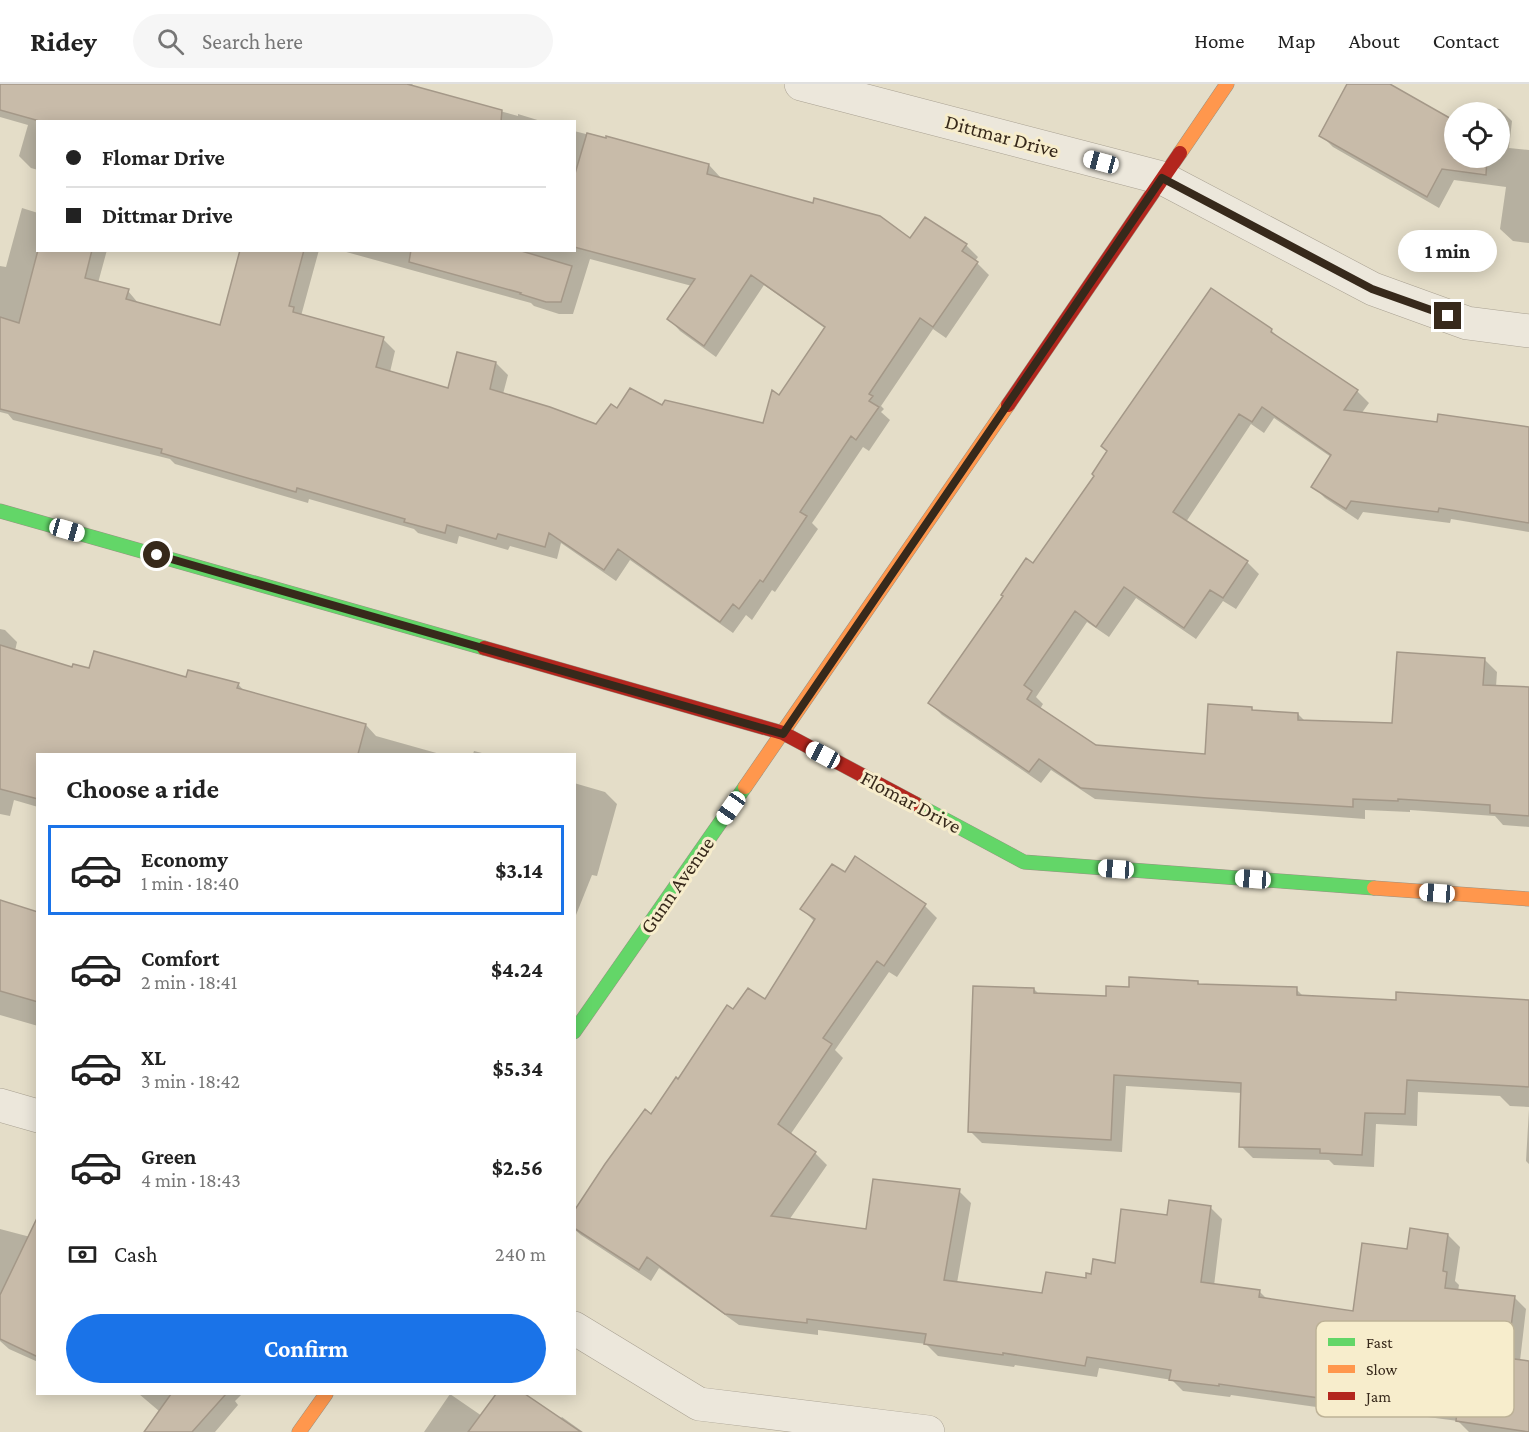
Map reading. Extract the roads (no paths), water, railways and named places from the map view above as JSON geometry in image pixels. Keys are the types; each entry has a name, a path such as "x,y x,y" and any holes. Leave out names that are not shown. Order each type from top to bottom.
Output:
{"street":[{"name":"Dittmar Drive","path":"801,84 1162,178 1372,289 1467,323 1529,332"},
{"name":"Gunn Avenue","path":"576,1029 783,734 1227,84"},
{"name":"Flomar Drive","path":"0,511 783,734 1024,862 1529,899"},
{"path":"0,1105 36,1115"},
{"path":"576,1329 699,1404 928,1432"},
{"path":"300,1432 325,1395"}]}
